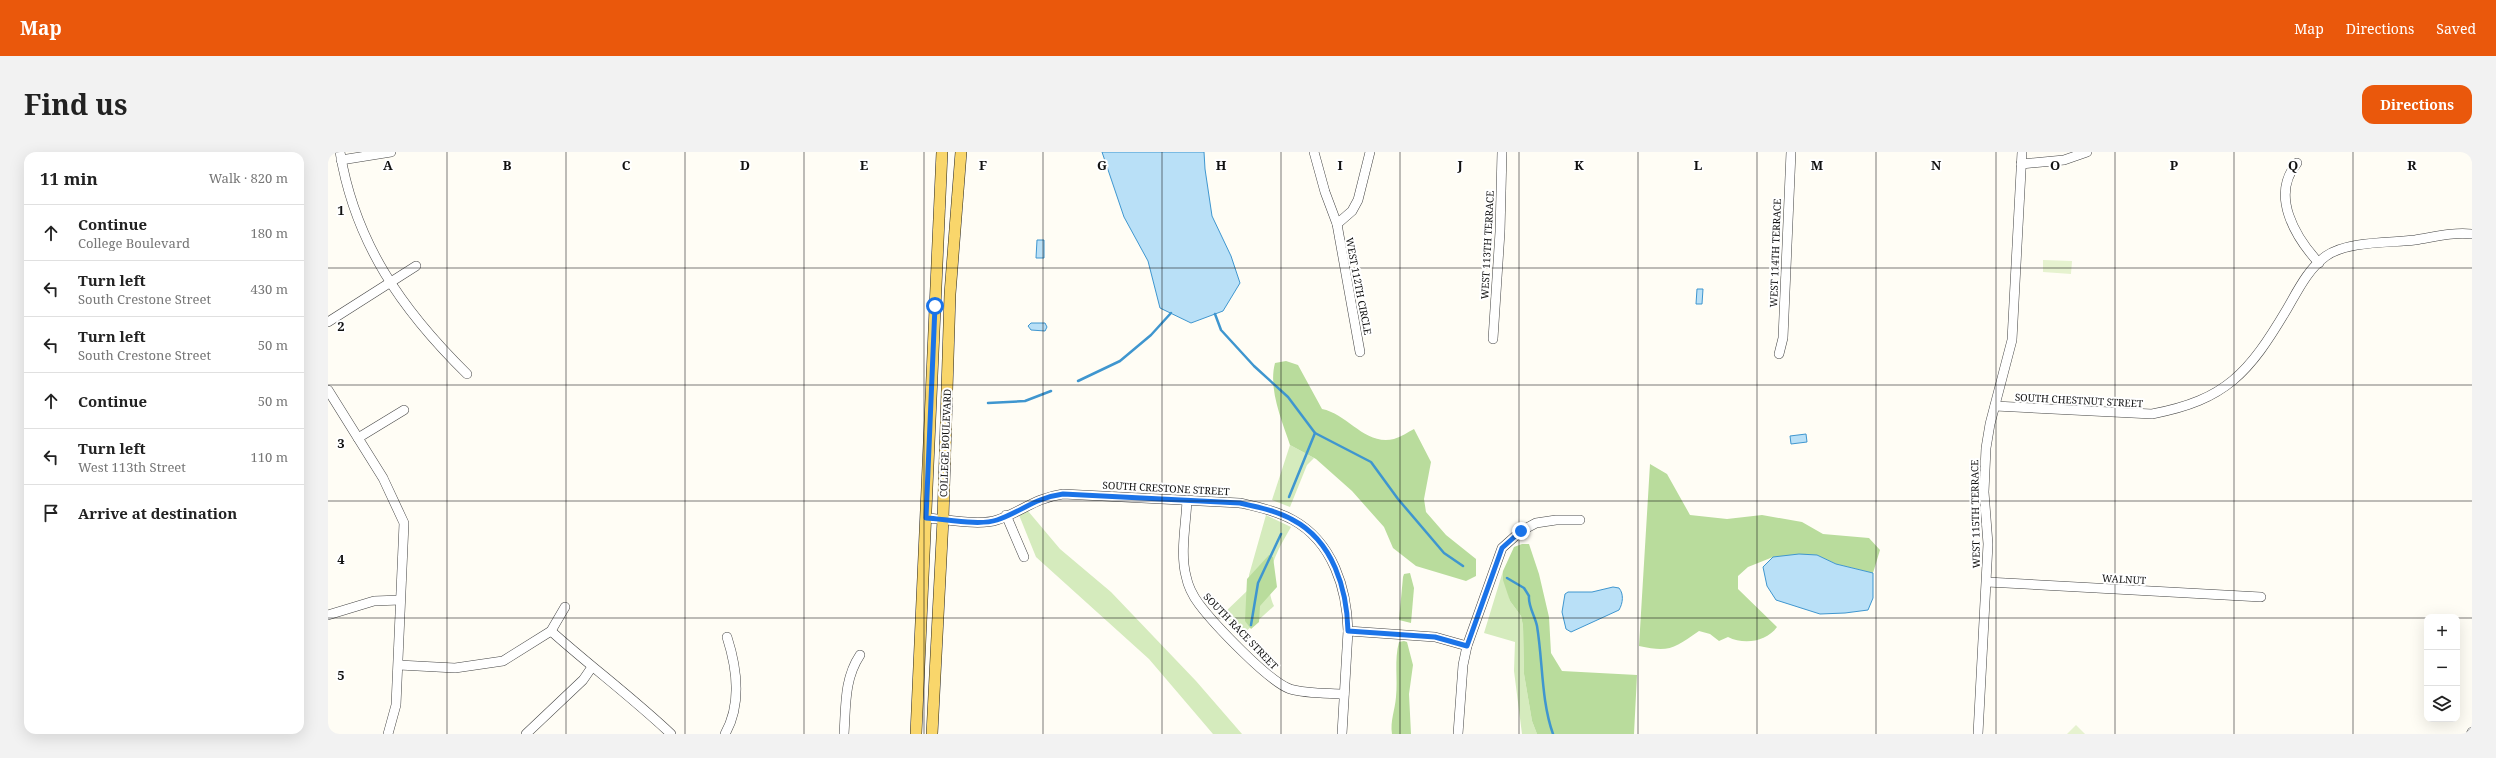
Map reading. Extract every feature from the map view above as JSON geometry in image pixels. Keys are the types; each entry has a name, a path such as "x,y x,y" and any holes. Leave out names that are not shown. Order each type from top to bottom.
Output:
{"main road":[{"name":"COLLEGE BOULEVARD","path":"916,734 942,152"},
{"name":"COLLEGE BOULEVARD","path":"932,734 943,519 950,294 961,152"}],"street":[{"path":"391,152 341,156 358,221 389,283 424,330 467,374"},
{"name":"WEST 112TH CIRCLE","path":"1314,152 1337,224 1360,352"},
{"path":"1337,224 1352,211 1358,200 1370,152"},
{"name":"WEST 113TH TERRACE","path":"1493,339 1500,232 1502,152"},
{"name":"WEST 114TH TERRACE","path":"1779,354 1783,338 1791,152"},
{"name":"WEST 115TH TERRACE","path":"1978,734 1988,544 1984,471 1986,448 2012,340 2022,152"},
{"path":"2021,164 2064,160 2087,152"},
{"path":"2297,163 2290,171 2286,182 2285,197 2290,218 2298,237 2319,263"},
{"name":"SOUTH CHESTNUT STREET","path":"1995,406 2146,414 2175,410 2205,400 2236,379 2249,365 2263,347 2312,269 2340,249 2449,234 2472,234"},
{"path":"328,322 416,266"},
{"path":"328,390 383,478 404,523 400,600 399,665 396,705 388,734"},
{"path":"358,438 404,410"},
{"name":"SOUTH CRESTONE STREET","path":"926,518 987,522 1006,515 1036,500 1063,494 1240,503 1268,509 1294,520 1313,536 1332,560 1342,585 1347,608 1348,631 1342,734"},
{"name":"SOUTH RACE STREET","path":"1187,500 1184,560 1186,576 1198,604 1264,672 1277,682 1290,688 1306,692 1344,694"},
{"path":"1006,515 1024,557"},
{"path":"1458,734 1463,665 1467,646 1502,548 1521,531 1536,523 1556,520 1580,520"},
{"name":"WALNUT","path":"1987,582 2261,597"},
{"path":"328,615 374,601 400,600"},
{"path":"399,665 455,668 503,661 551,631 564,607"},
{"path":"551,631 592,667 641,706 671,734"},
{"path":"1348,631 1435,637 1467,646"},
{"path":"725,734 731,723 737,684 734,658 726,637"},
{"path":"844,734 848,680 851,669 860,655"},
{"path":"526,734 583,680 592,667"}],"green space":[{"path":"2043,260 2072,261 2071,274 2043,272"},
{"path":"1286,361 1298,365 1322,409 1340,417 1365,434 1384,440 1394,439 1414,429 1431,462 1424,499 1426,512 1446,535 1476,559 1476,576 1466,581 1416,566 1393,548 1384,527 1352,491 1316,459 1290,445 1277,405 1273,383 1275,363"},
{"path":"1290,445 1314,458 1307,465 1290,507 1272,500"},
{"path":"1650,464 1667,474 1690,515 1727,519 1762,515 1802,522 1823,534 1869,538 1880,550 1873,573 1836,564 1817,555 1773,557 1748,567 1738,576 1738,589 1777,627 1767,636 1754,641 1741,641 1728,637 1719,641 1710,634 1699,631 1671,648 1658,649 1639,646"},
{"path":"1028,511 1060,549 1111,592 1196,681 1242,734 1213,734 1149,659 1036,557 1019,515"},
{"path":"1266,515 1291,527 1272,565 1269,585 1270,596 1274,606 1242,635 1223,614 1248,590 1249,575"},
{"path":"1522,544 1529,544 1539,574 1549,617 1551,653 1562,671 1637,675 1634,734 1537,734 1532,721 1524,674 1523,626 1521,616 1510,601 1503,580 1503,571 1514,547"},
{"path":"1269,555 1273,557 1277,587 1260,606 1259,622 1251,629 1245,621 1247,579"},
{"path":"1503,571 1510,601 1521,616 1523,626 1524,674 1532,721 1537,734 1522,734 1514,671 1515,642 1484,633"},
{"path":"1410,573 1414,588 1411,623 1399,620 1403,577 1404,574"},
{"path":"1399,642 1407,642 1413,665 1409,694 1411,734 1392,734 1396,690 1396,663"},
{"path":"2076,725 2085,734 2067,734"}],"water":[{"path":"1102,152 1204,152 1212,216 1231,256 1240,283 1223,311 1191,323 1160,308 1148,261 1124,217"},
{"path":"1037,240 1044,240 1044,258 1036,258"},
{"path":"1697,289 1703,289 1702,304 1696,304"},
{"path":"1031,323 1045,323 1047,327 1045,331 1031,330 1028,326"},
{"path":"1806,434 1807,442 1791,444 1790,436"},
{"path":"1799,554 1817,555 1836,564 1873,573 1873,598 1868,610 1820,614 1776,600 1767,586 1763,567 1773,557"},
{"path":"1613,587 1619,588 1622,593 1622,602 1619,610 1571,632 1566,629 1562,612 1565,594 1568,592 1592,592"}],"waterway":[{"path":"1078,381 1120,361 1151,335 1171,313"},
{"path":"1215,314 1221,330 1254,366 1288,397 1315,433 1371,462 1398,499 1444,553 1463,566"},
{"path":"988,403 1025,401 1051,391"},
{"path":"1289,497 1315,433"},
{"path":"1251,625 1258,583 1281,534"},
{"path":"1507,578 1524,588 1529,596 1537,626 1546,708 1553,734"}],"route":[{"path":"935,306 926,518 987,522 997,520 1036,500 1063,494 1240,503 1268,509 1294,520 1313,536 1332,560 1342,585 1347,608 1348,631 1435,637 1467,646 1502,548 1521,531"}]}
